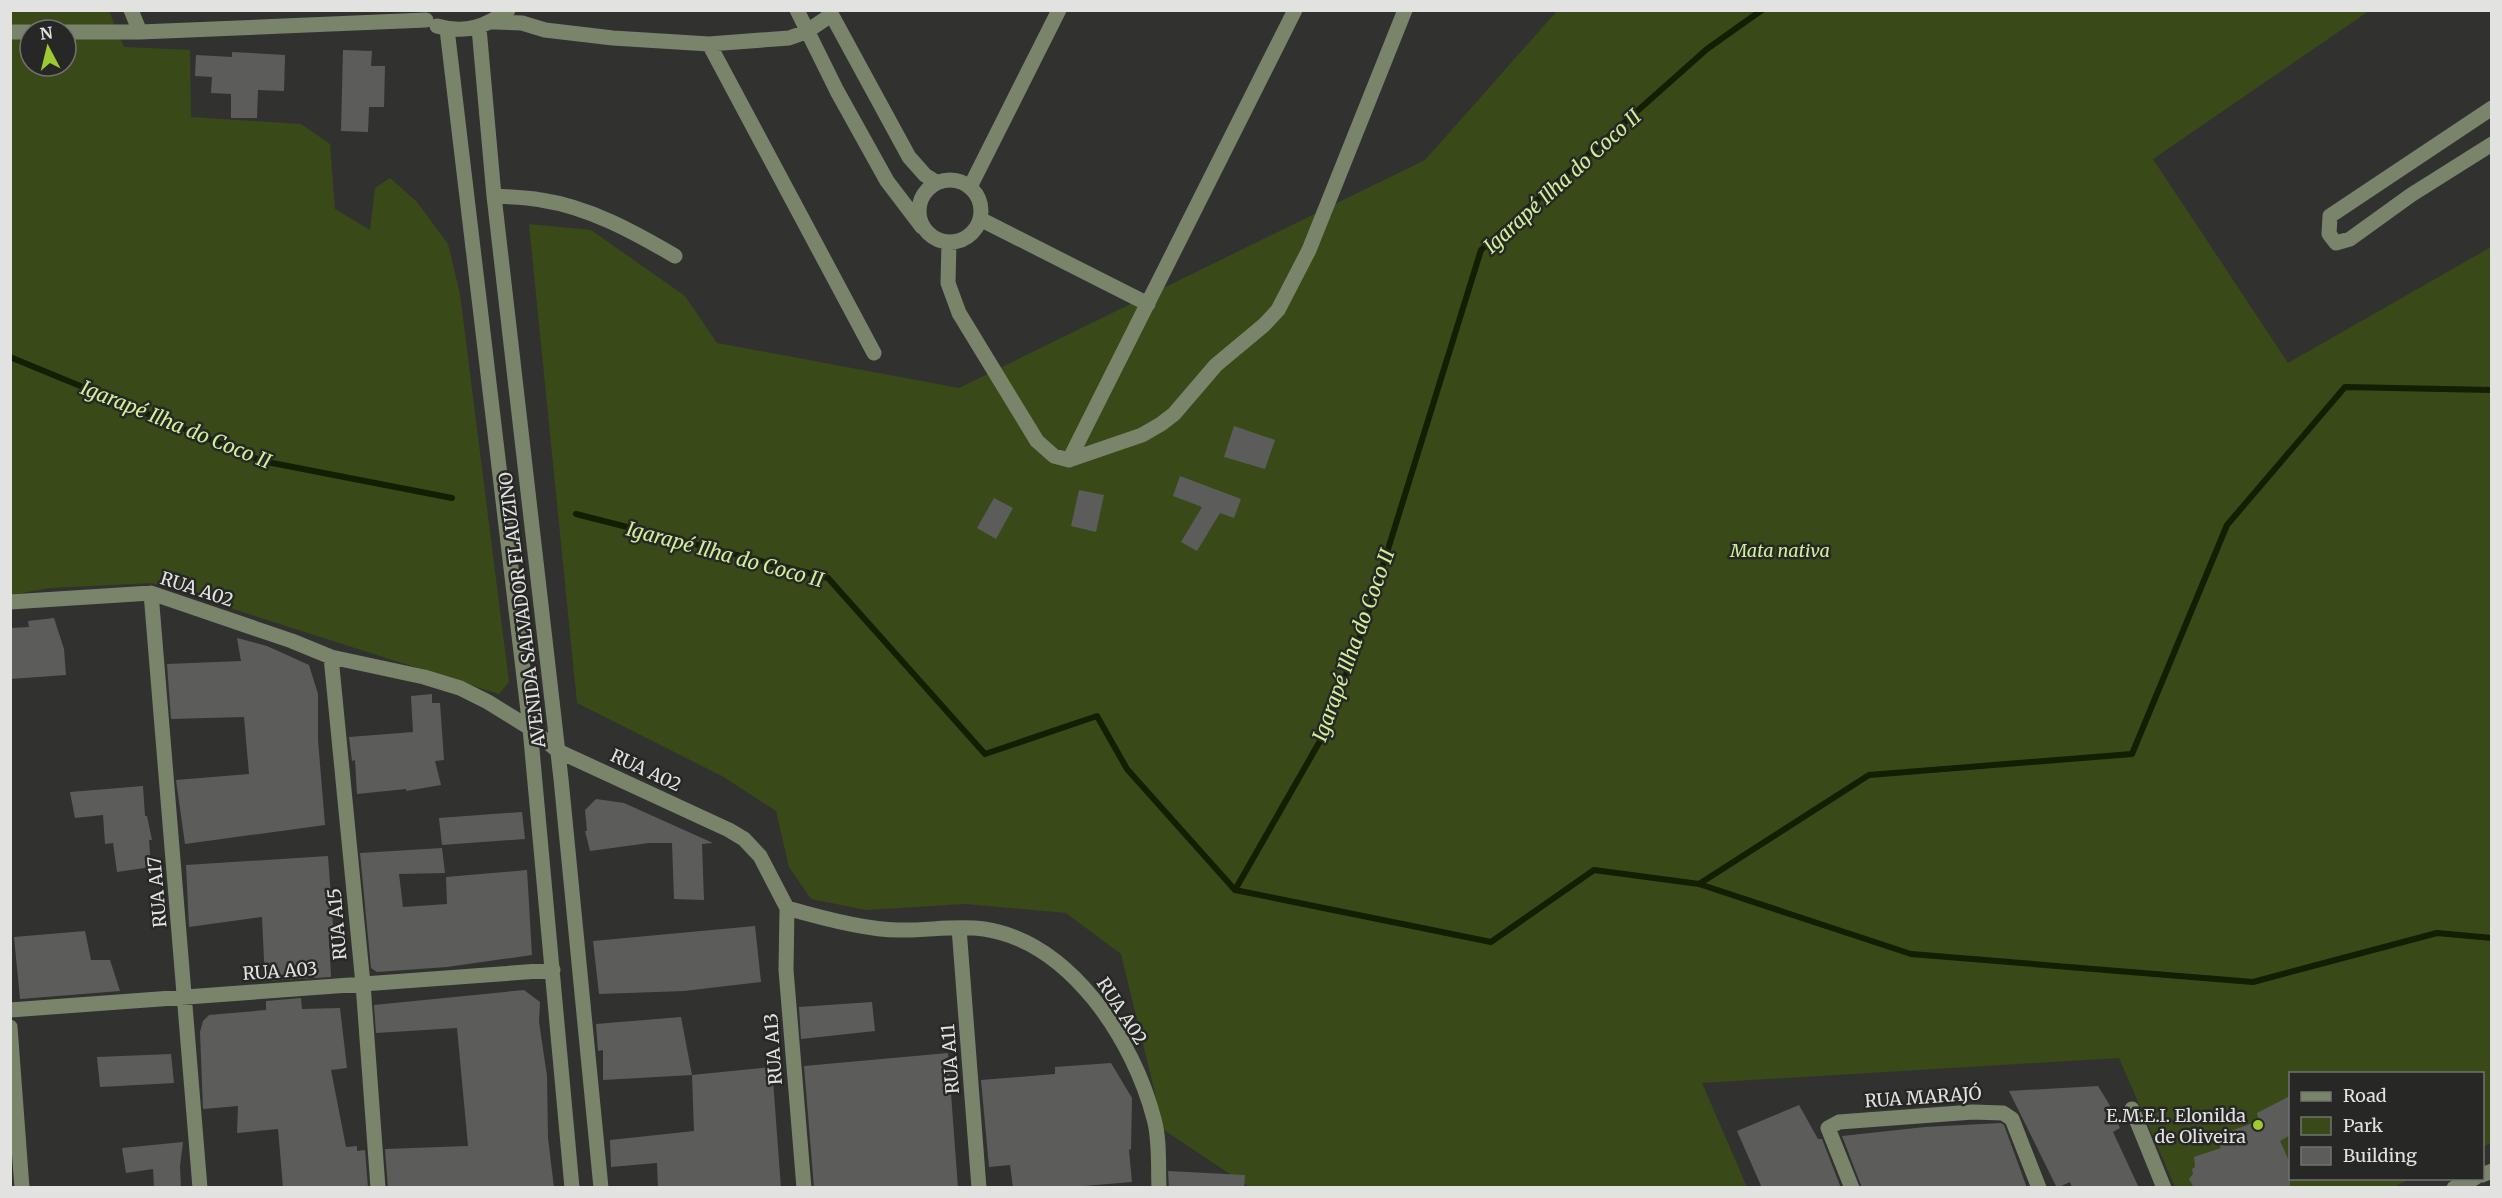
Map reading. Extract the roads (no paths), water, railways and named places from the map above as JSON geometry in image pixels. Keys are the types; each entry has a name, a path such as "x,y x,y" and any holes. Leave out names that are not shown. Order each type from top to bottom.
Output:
{"street":[{"path":"131,10 140,32"},
{"path":"78,32 140,32 421,15 447,29 463,30 479,28 494,22 508,10"},
{"path":"797,10 806,32 887,182 922,227 929,235 949,242 969,236 980,219 980,201 970,187 955,180 936,182 928,188 918,206 922,227"},
{"path":"970,187 1059,10"},
{"path":"1069,460 1295,10"},
{"path":"949,242 948,283 958,313 1037,441 1054,456 1069,460 1142,435 1174,414 1216,365 1264,325 1278,310 1309,250 1405,10"},
{"path":"494,22 522,23 545,30 613,38 710,44 778,40 806,32 830,13 909,157 925,175 936,182"},
{"name":"AVENIDA SALVADOR FLAUZINO","path":"479,28 495,196 558,751 600,1188"},
{"name":"AVENIDA SALVADOR FLAUZINO","path":"447,29 530,729 573,1188"},
{"path":"710,44 874,354"},
{"path":"2492,108 2330,216 2329,234 2336,243 2350,239 2410,195 2492,144"},
{"path":"495,196 541,200 566,205 618,224 675,256"},
{"path":"980,219 1148,304"},
{"name":"RUA A02","path":"10,602 151,593 292,641 331,657 424,676 460,688 488,702 530,729 558,751 744,839 760,856 787,908 822,918 896,931 982,928 1026,943 1062,966 1080,982 1098,1003 1134,1065 1155,1121 1159,1188"},
{"name":"RUA A17","path":"151,593 200,1188"},
{"name":"RUA A15","path":"331,657 363,984 378,1188"},
{"name":"RUA A13","path":"787,908 786,970 804,1188"},
{"name":"RUA A11","path":"959,928 979,1188"},
{"name":"RUA A03","path":"10,1010 553,970"},
{"path":"10,1027 22,1188"},
{"path":"2132,1109 2164,1188"},
{"name":"RUA MARAJÓ","path":"1852,1188 1828,1128 1839,1122 1973,1112 2003,1113 2012,1119 2039,1188"},
{"path":"2454,1188 2473,1180"}],"waterway":[{"name":"Igarapé Ilha do Coco II","path":"576,514 828,578 985,754 1097,716 1127,769 1235,890 1324,734 1366,620 1481,250 1707,49 1762,10"},
{"name":"Igarapé Ilha do Coco II","path":"10,357 262,461 452,498"},
{"path":"1699,884 1869,775 2132,754 2227,525 2345,387 2492,390"},
{"path":"1235,890 1491,942 1594,870 1699,884 1911,954 2253,982 2437,933 2492,938"}],"place":[{"name":"E.M.E.I. Elonilda de Oliveira","path":"2258,1125"}],"park label":[{"name":"Mata nativa","path":"1780,550"}]}
